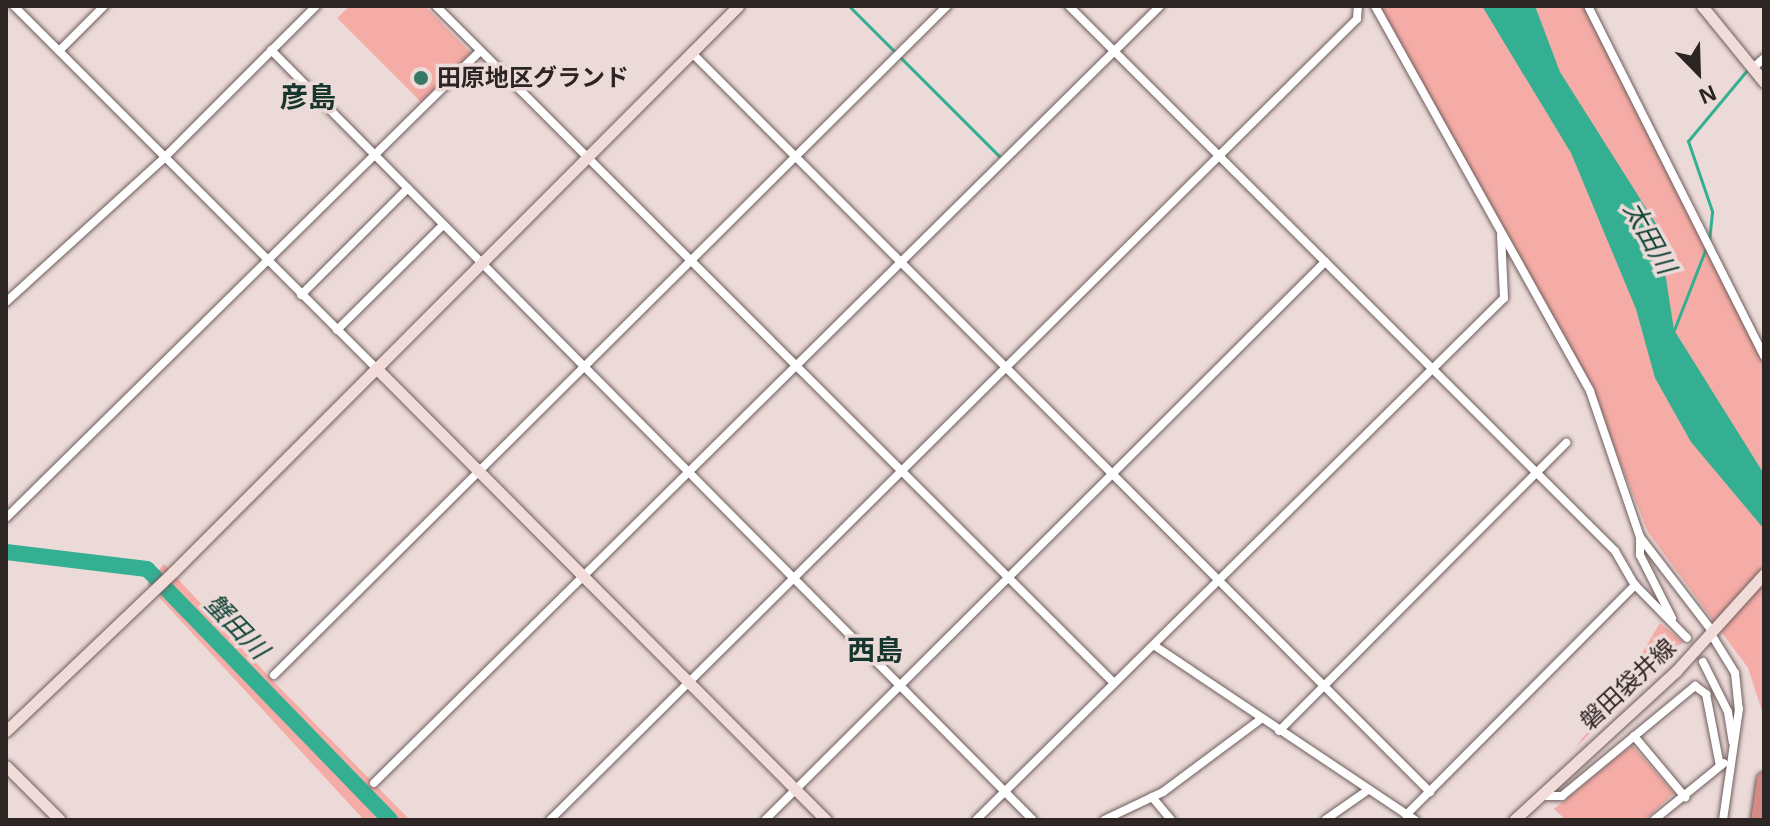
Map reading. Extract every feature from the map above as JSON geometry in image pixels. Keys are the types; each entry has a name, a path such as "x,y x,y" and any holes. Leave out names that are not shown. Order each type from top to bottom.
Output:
{"highway":[{"path":"1758,820 1764,779"}],"street":[{"path":"14,6 689,679 826,820"},
{"path":"59,51 104,6"},
{"path":"6,302 164,158 316,6"},
{"path":"436,6 589,155 795,366 1114,683"},
{"path":"6,731 173,572 738,6"},
{"path":"274,675 477,468 947,6"},
{"path":"1069,6 1216,156 1433,368 1533,475 1615,551 1635,585 1687,638"},
{"path":"374,783 1160,6"},
{"path":"550,820 1357,19 1358,6"},
{"path":"1375,6 1590,391 1640,537 1640,555 1676,625"},
{"path":"1588,6 1763,354"},
{"path":"1702,6 1764,82"},
{"path":"271,50 1033,820"},
{"path":"6,518 480,51"},
{"path":"691,52 1430,792"},
{"path":"1753,68 1764,58"},
{"path":"301,295 408,188"},
{"path":"337,330 443,225"},
{"path":"976,820 1504,298 1501,235"},
{"path":"765,820 1325,262"},
{"path":"1279,731 1566,443"},
{"path":"1640,537 1714,631 1735,673 1739,729 1724,763 1654,820"},
{"name":"磐田袋井線","path":"1514,820 1714,631 1764,574"},
{"path":"1155,646 1411,818 1430,792 1635,585"},
{"path":"1703,662 1728,712 1733,743"},
{"path":"1540,796 1562,796 1695,686 1706,694 1724,763 1723,820"},
{"path":"1104,820 1152,797 1261,719"},
{"path":"1634,736 1685,797"},
{"path":"6,766 60,820"},
{"path":"1325,820 1368,790"},
{"path":"1152,797 1171,820"}],"shaded area":[{"name":"田原地区グランド","path":"350,6 425,6 471,53 421,102 337,18"},
{"path":"1376,6 1586,6 1764,356 1764,717 1748,668 1648,532 1586,377"},
{"path":"164,564 275,683 410,820 364,820 147,584"},
{"path":"1660,623 1683,642 1575,748 1619,691"},
{"path":"1632,745 1674,793 1645,820 1566,820 1554,809"}],"water":[{"name":"太田川","path":"1482,6 1535,6 1560,72 1658,227 1674,330 1764,474 1764,529 1691,442 1655,378 1636,309 1571,153"}],"waterway":[{"path":"849,6 999,156"},
{"path":"1709,241 1712,211 1688,141 1748,69"},
{"path":"1674,330 1706,248"},
{"name":"蟹田川","path":"6,552 147,569 390,820"}],"place":[{"name":"田原地区グランド","path":"421,78"}],"district":[{"name":"彦島","path":"308,98"},
{"name":"西島","path":"875,651"}]}
